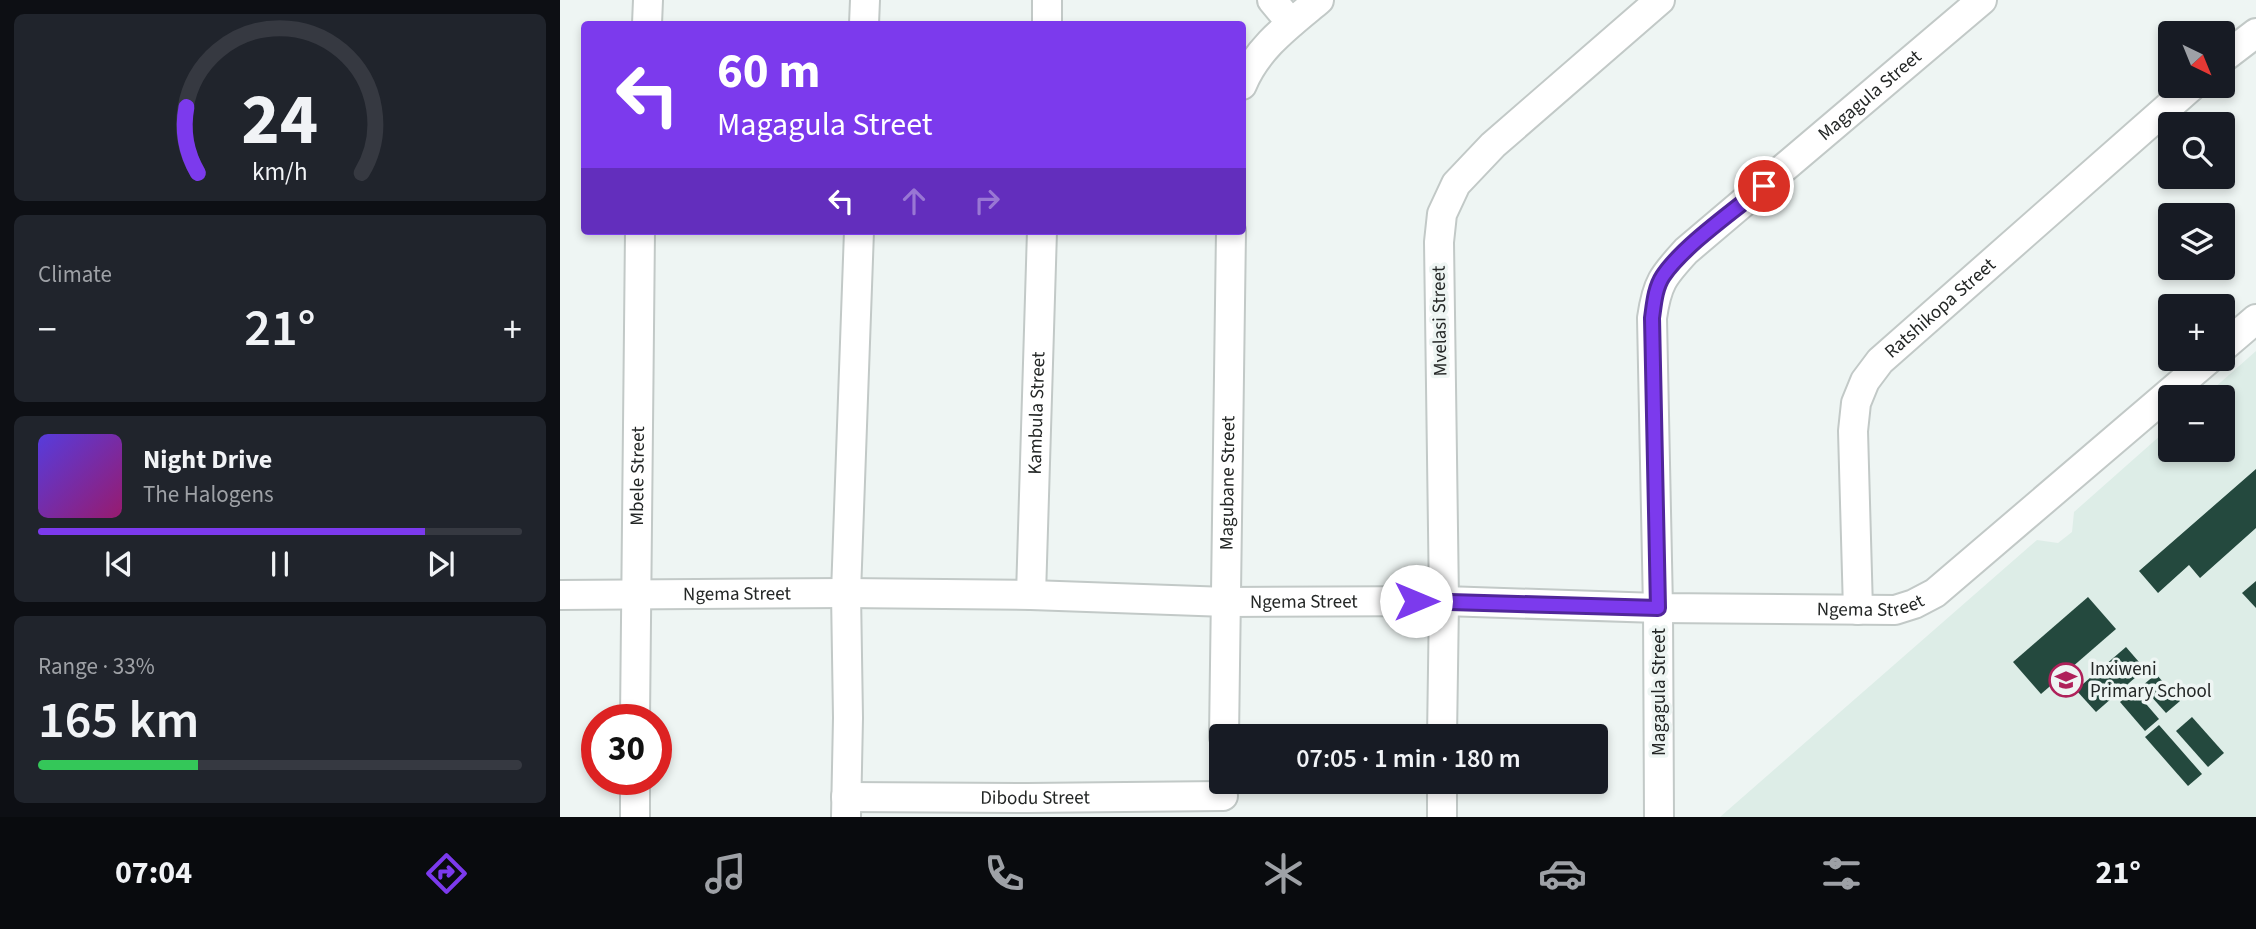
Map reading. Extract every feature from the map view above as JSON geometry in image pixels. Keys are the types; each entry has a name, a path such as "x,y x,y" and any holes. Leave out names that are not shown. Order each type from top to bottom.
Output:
{"street":[{"path":"647,21 648,0"},
{"path":"864,21 865,0"},
{"path":"1046,21 1047,0"},
{"path":"1272,0 1291,23"},
{"path":"1246,74 1268,44 1319,0"},
{"name":"Mvelasi Street","path":"1442,724 1444,601 1439,242 1442,214 1456,184 1493,145 1660,0"},
{"name":"Magagula Street","path":"1659,817 1652,318 1662,277 1686,251 1982,0"},
{"path":"2235,49 2256,33"},
{"name":"Ratshikopa Street","path":"1858,610 1853,432 1856,403 1865,381 1880,361 1932,314 2178,98"},
{"name":"Mbele Street","path":"635,704 640,235"},
{"path":"846,807 846,593 859,235"},
{"name":"Kambula Street","path":"1031,595 1042,235"},
{"name":"Magubane Street","path":"1224,724 1231,235"},
{"path":"2235,337 2256,319"},
{"name":"Ngema Street","path":"560,595 1031,595 1227,602 1444,601 1658,608 1895,610 1935,593 2195,371"},
{"path":"1441,817 1442,794"},
{"path":"635,795 635,817"},
{"name":"Dibodu Street","path":"846,807 1027,808 1223,798"}],"shaded area":[{"name":"Inxiweni Primary School","path":"2256,351 2256,817 1720,817 2037,540 2058,543 2072,532 2074,512 2158,438 2158,462 2235,462 2235,385 2218,385"}],"building":[{"path":"2256,469 2256,528 2200,578 2189,565 2158,593 2139,571"},
{"path":"2256,581 2256,608 2242,593"},
{"path":"2088,597 2116,629 2041,694 2013,662"},
{"path":"2126,647 2145,669 2096,712 2076,690"},
{"path":"2156,674 2180,701 2166,713 2142,686"},
{"path":"2134,690 2159,719 2145,731 2120,702"},
{"path":"2192,717 2224,753 2208,767 2176,731"},
{"path":"2159,725 2202,774 2188,786 2145,737"}],"place":[{"name":"Inxiweni Primary School","path":"2066,680"}],"route":[{"path":"1416,601 1658,608 1652,318 1655,297 1662,277 1686,251 1764,186"}]}
